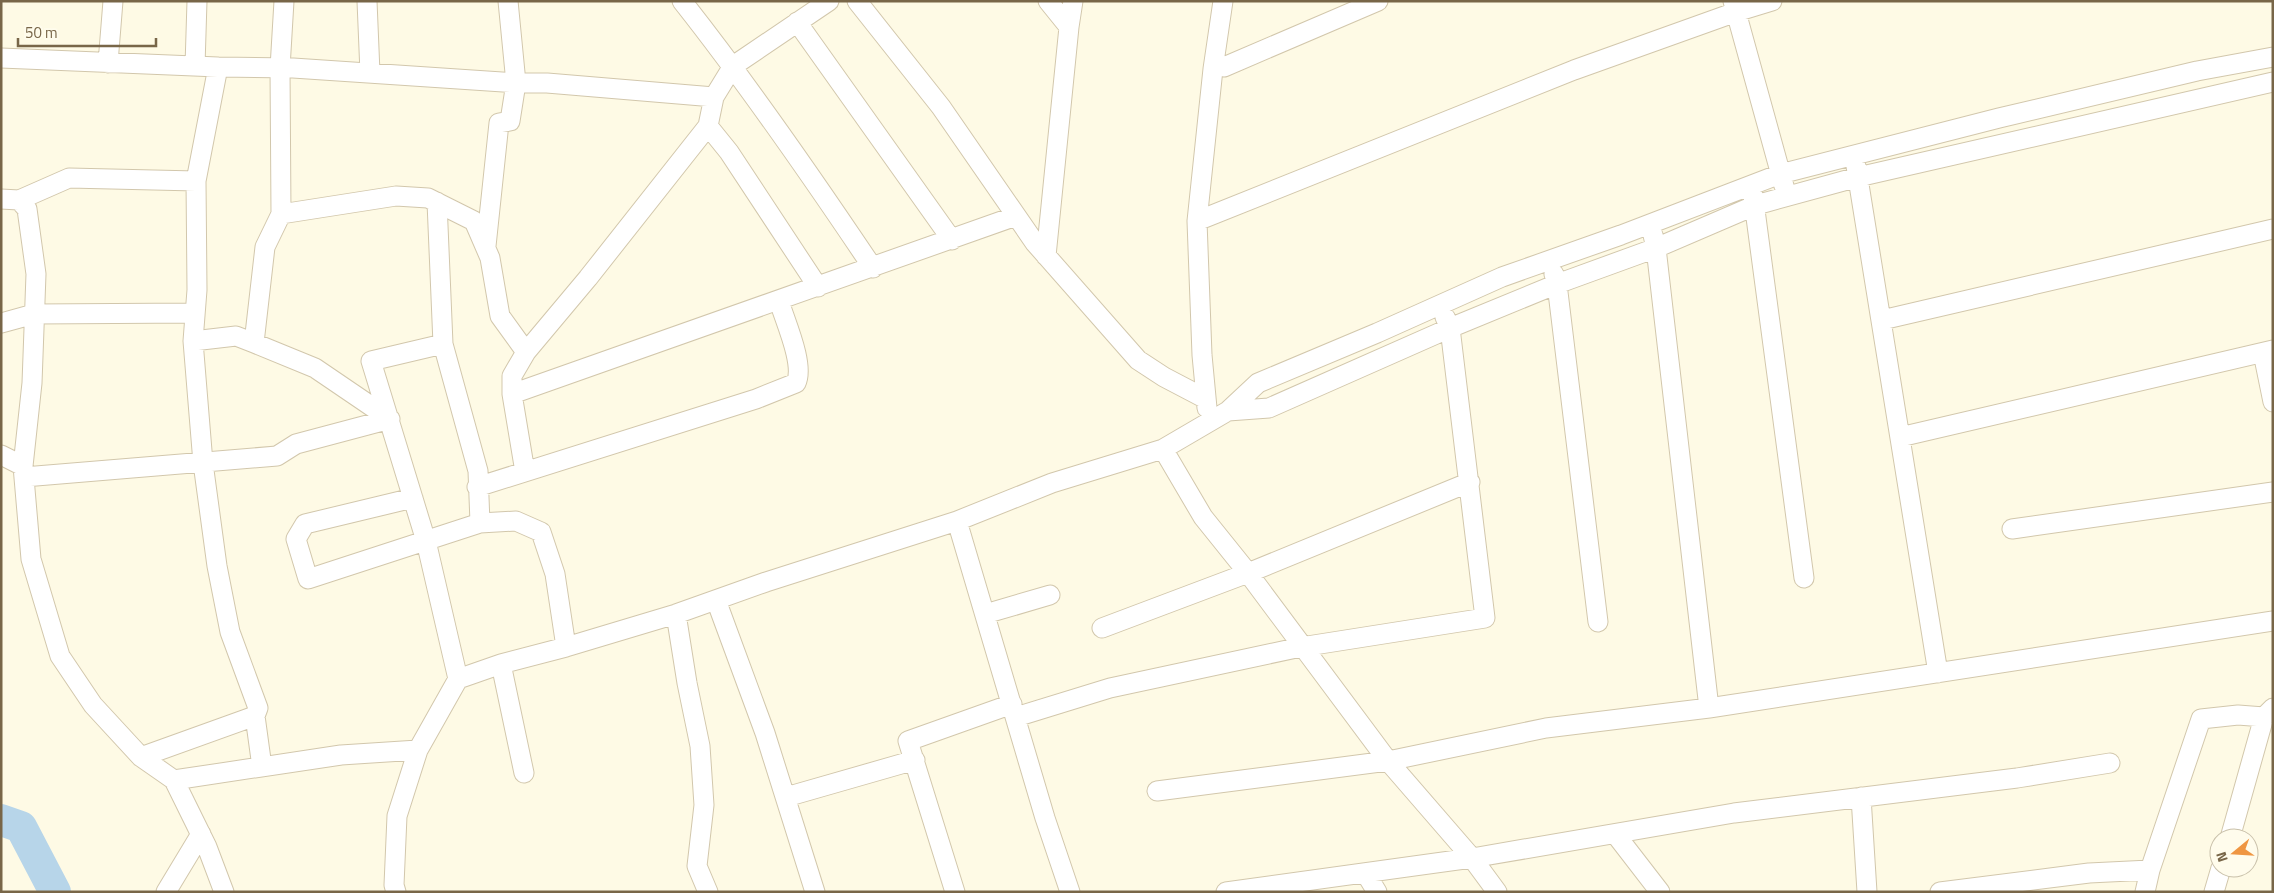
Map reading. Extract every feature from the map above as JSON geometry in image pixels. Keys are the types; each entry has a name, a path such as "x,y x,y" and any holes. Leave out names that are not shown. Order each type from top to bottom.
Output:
{"street":[{"path":"108,63 113,1"},
{"path":"195,66 197,1"},
{"path":"254,343 264,246 281,214 280,68 284,1"},
{"path":"367,1 370,73"},
{"path":"485,247 499,123 510,121 516,83 508,1"},
{"path":"682,1 788,141 873,268"},
{"path":"525,472 512,394 512,376 526,352 588,278 708,126 714,97 733,66 829,1"},
{"path":"857,1 941,107 1046,256 1138,360 1164,377 1206,399"},
{"path":"1048,1 1069,27"},
{"path":"1046,256 1073,1"},
{"path":"1208,421 1202,355 1197,221 1213,69 1224,1"},
{"path":"1224,67 1378,1"},
{"path":"1197,221 1735,6 1772,1"},
{"path":"1735,6 1787,196"},
{"path":"797,22 952,240"},
{"path":"396,892 394,885 397,816 418,750 458,679 501,664 566,648 676,614 957,521 1052,483 1163,449 1228,411 1258,383 1502,277 1750,184 1780,174 1854,155 2196,71 2273,57"},
{"path":"1,58 280,68 516,83 547,83 714,97"},
{"path":"218,67 196,181 194,341 203,462 217,566 230,632 258,708 255,716 262,767"},
{"path":"1228,411 1269,408 1450,328 1557,284 1656,248 1756,205 1858,177 2273,82"},
{"path":"708,126 729,152 818,287"},
{"path":"1854,155 1938,673"},
{"path":"10,200 69,178 196,181"},
{"path":"1750,184 1756,205 1782,420 1804,578"},
{"path":"281,214 396,196 428,198 474,221 490,258 500,316 526,352"},
{"path":"10,200 27,209 34,265 32,383 23,471 31,559 60,656 93,705 141,757 174,780 201,834 224,892"},
{"path":"437,202 442,344 478,471 477,487 480,523"},
{"path":"512,394 1016,216"},
{"path":"1649,222 1656,248 1709,708"},
{"path":"1882,320 2273,230"},
{"path":"1550,259 1557,284 1598,622"},
{"path":"477,487 756,400 796,383 799,378 798,365 779,301"},
{"path":"955,892 908,741 1014,711 1110,688 1301,647 1485,618 1450,328 1439,305"},
{"path":"1,323 34,314 195,313"},
{"path":"194,341 236,336 254,343 315,368 390,419"},
{"path":"442,344 371,361 426,541 458,679"},
{"path":"1900,437 2268,351 2273,402"},
{"path":"1,455 23,471 203,462 277,456 296,444 390,419"},
{"path":"1163,449 1203,517 1248,573 1301,647 1388,761 1472,858 1497,892"},
{"path":"1102,628 1248,573 1470,482"},
{"path":"2012,529 2273,492"},
{"path":"413,498 305,524 296,540 308,579 480,523 516,521 541,532 555,574 566,648"},
{"path":"957,521 1045,818 1070,892"},
{"path":"985,614 1050,596"},
{"path":"716,600 765,733 815,892"},
{"path":"676,614 687,683 700,746 704,805 696,866 708,892"},
{"path":"1157,790 1388,761 1546,728 1709,708 2273,620"},
{"path":"501,664 524,773"},
{"path":"2145,892 2150,870 2201,719 2268,712 2233,828"},
{"path":"141,757 255,716"},
{"path":"174,780 341,755 418,750"},
{"path":"786,797 915,760"},
{"path":"1226,892 1275,889 1616,835 1734,813 2017,778 2110,763"},
{"path":"1861,797 1867,892"},
{"path":"166,892 201,834"},
{"path":"1616,835 1660,892"},
{"path":"1940,892 2089,873 2150,870"},
{"path":"1366,874 1377,892"},
{"path":"2214,892 2218,878"}],"waterway":[{"path":"1,820 21,827 55,892"}]}
